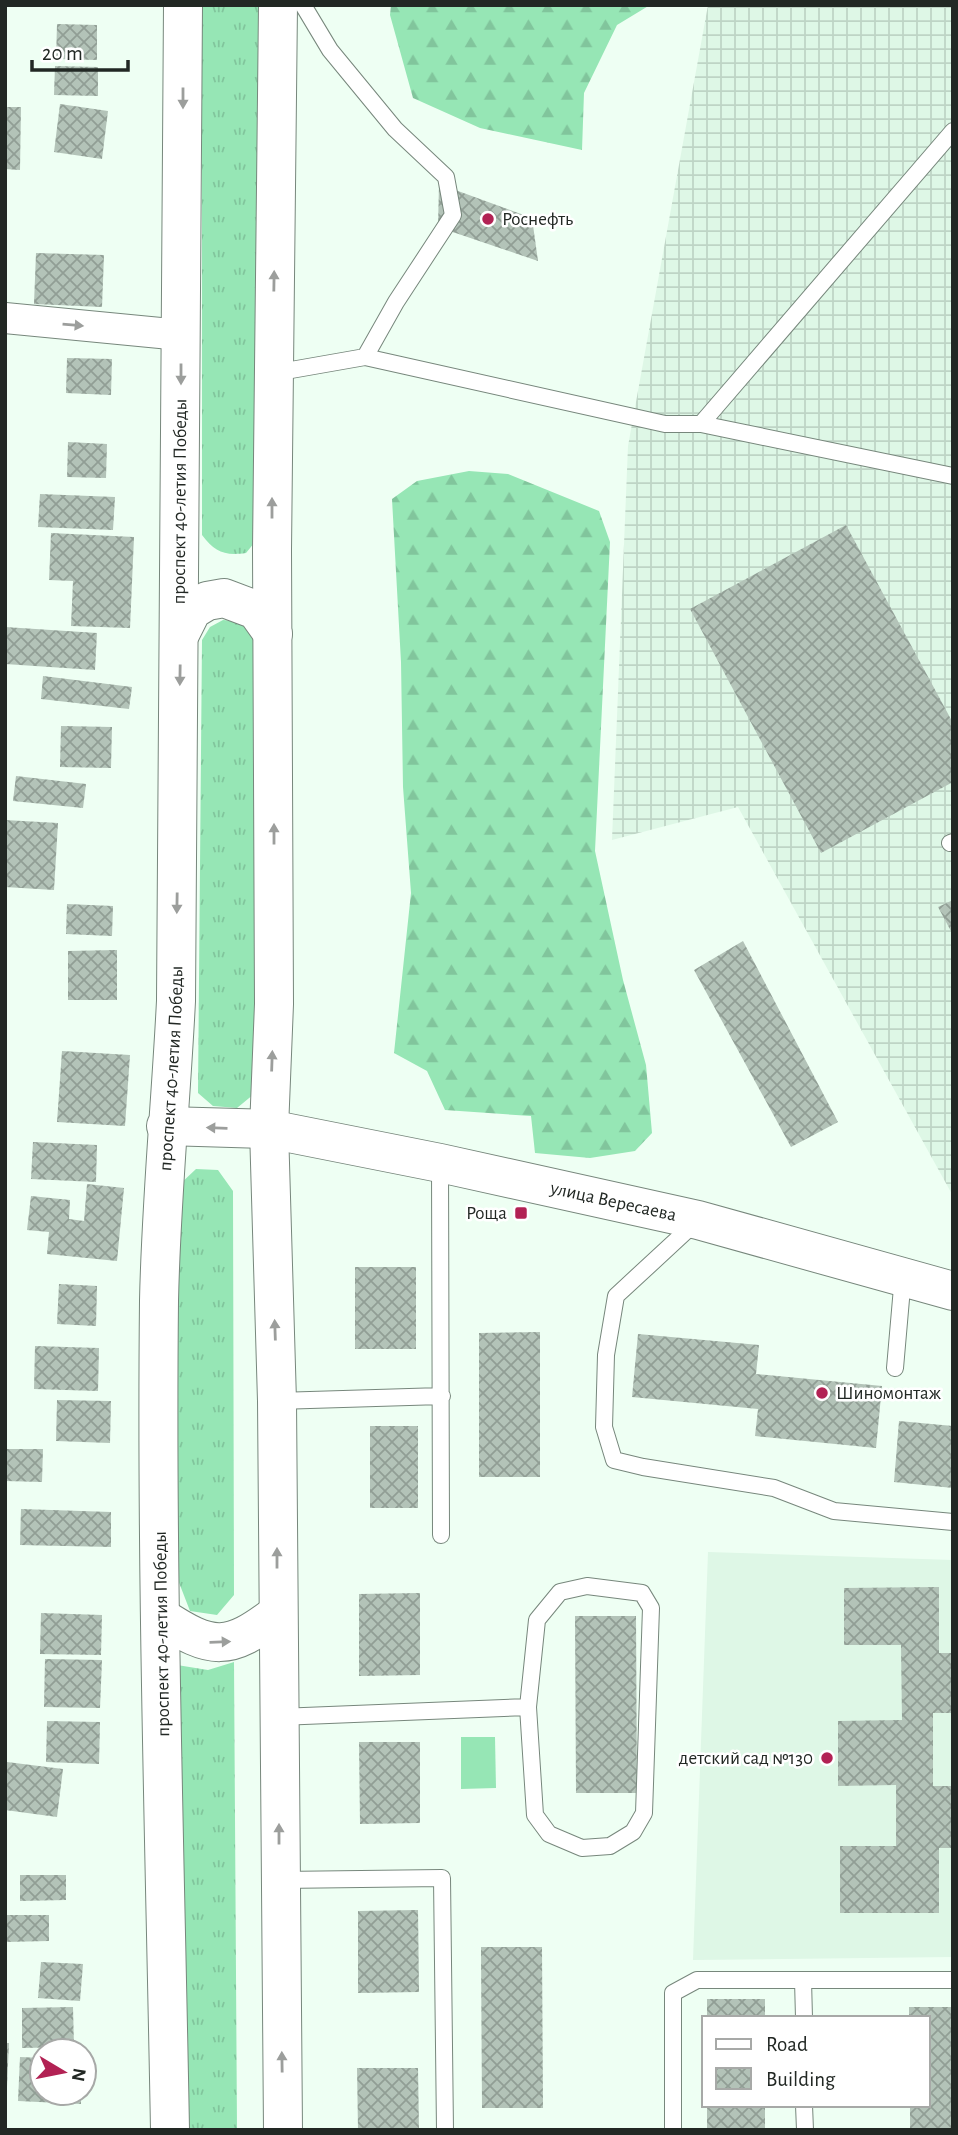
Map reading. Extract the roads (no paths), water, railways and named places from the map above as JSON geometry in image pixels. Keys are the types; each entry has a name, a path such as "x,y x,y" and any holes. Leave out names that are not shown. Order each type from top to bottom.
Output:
{"main road":[{"name":"проспект 40-летия Победы","path":"170,2130 161,1617 159,1301 166,1126 172,1084 176,1001 181,632 183,5"},
{"path":"278,5 272,550 274,992 269,1129 277,1401 282,2130"},
{"path":"181,552 196,569 218,580 239,581 254,572 272,550"},
{"path":"181,632 192,610 207,601 225,598 256,610 273,634"},
{"name":"улица Вересаева","path":"166,1126 269,1129 440,1163 698,1220 953,1291"},
{"path":"161,1617 202,1642 219,1644 250,1635 277,1614"}],"street":[{"path":"5,318 181,335"}],"lane":[{"path":"303,5 330,50 395,129 446,177 453,215 396,302 365,357"},
{"path":"701,424 953,131"},
{"path":"273,373 365,357 665,424 701,424 953,476"},
{"path":"440,1163 441,1535"},
{"path":"698,1220 616,1296 606,1355 604,1427 614,1460 774,1488 834,1511 953,1522"},
{"path":"895,1368 903,1276"},
{"path":"277,1401 442,1396"},
{"path":"587,1586 642,1593 650,1608 644,1813 633,1832 610,1846 582,1848 549,1834 535,1815 528,1707 537,1620 559,1592 587,1586"},
{"path":"279,1717 528,1707"},
{"path":"280,1880 442,1878 445,2130"},
{"path":"673,2130 673,1993 697,1980 953,1980"},
{"path":"803,1980 804,2016"},
{"path":"804,2107 805,2130"}],"place":[{"name":"Роснефть","path":"488,219"},
{"name":"Роща","path":"521,1213"},
{"name":"Шиномонтаж","path":"822,1393"},
{"name":"детский сад №130","path":"827,1758"}]}
